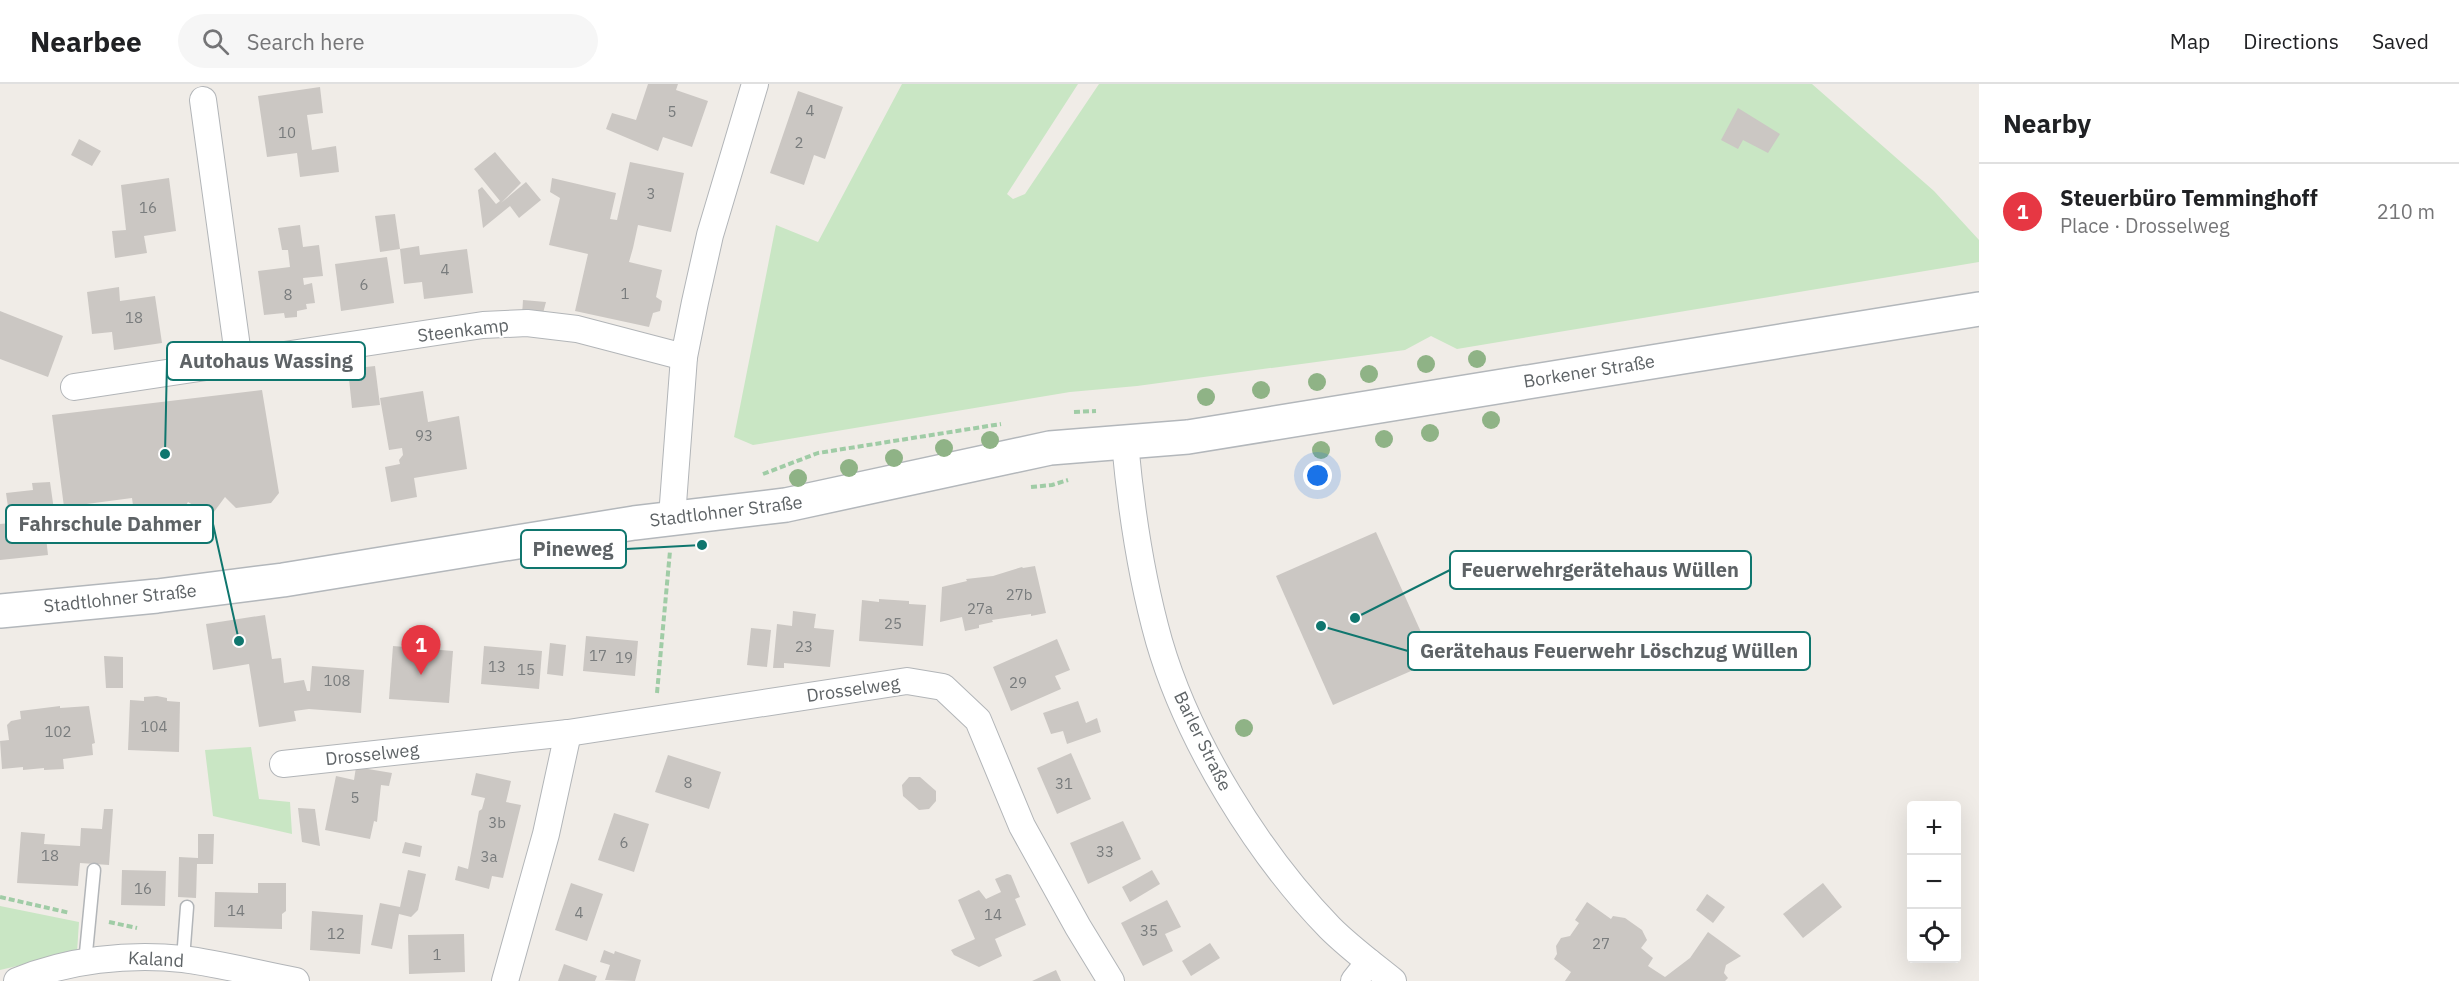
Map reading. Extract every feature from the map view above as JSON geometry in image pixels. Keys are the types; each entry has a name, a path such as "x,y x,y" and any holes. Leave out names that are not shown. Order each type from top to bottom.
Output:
{"main road":[{"name":"Borkener Straße","path":"1200,435 1979,309"},
{"name":"Stadtlohner Straße","path":"0,610 157,596 283,579 672,517 786,505 1050,448 1200,435"}],"street":[{"path":"672,517 684,357 710,235 750,87"},
{"path":"203,100 239,362"},
{"name":"Steenkamp","path":"74,387 483,325 527,323 577,329 684,357"},
{"name":"Barler Straße","path":"1125,443 1140,551 1159,642 1179,695 1202,745 1231,798 1264,850 1331,928 1361,972 1393,981"},
{"name":"Drosselweg","path":"283,764 568,733 907,681 942,687 978,720 1022,826 1077,927 1111,981"},
{"path":"505,981 546,834 568,733"},
{"name":"Kaland","path":"16,981 42,971 120,957 183,959 296,981"}],"lane":[{"path":"85,963 94,870"},
{"path":"183,959 187,907"}],"path":[{"path":"655,719 672,517"}],"green space":[{"path":"902,84 1078,84 1007,194 1013,199 1025,194 1099,84 1812,84 1934,191 1979,240 1979,262 1457,349 1431,336 1405,350 1137,386 1070,392 753,445 734,437 776,225 818,242"},
{"path":"251,747 259,799 290,802 292,834 213,816 205,750"},
{"path":"0,906 79,922 77,952 0,970"}],"building":[{"path":"648,84 678,84 676,90 708,101 692,147 663,137 658,151 606,129 612,113 636,120"},
{"path":"320,87 323,113 307,115 312,150 336,146 339,172 300,177 297,153 267,157 258,96"},
{"path":"798,91 843,107 825,159 814,155 804,185 770,173"},
{"path":"1738,108 1780,134 1768,153 1743,140 1738,149 1721,140"},
{"path":"79,139 101,151 92,166 71,155"},
{"path":"495,152 521,183 501,203 526,182 541,200 519,218 510,206 483,228 478,190 482,187 496,204 500,201 474,169"},
{"path":"630,162 684,173 671,232 638,225 629,262 662,270 656,297 662,301 660,311 653,313 649,327 575,311 588,254 549,245 560,198 550,192 552,178 616,193 610,219 617,220"},
{"path":"169,178 176,231 144,236 147,253 115,258 112,231 126,230 121,185"},
{"path":"395,214 400,249 380,252 375,216"},
{"path":"300,225 303,247 319,245 323,276 303,278 304,285 312,283 315,303 306,304 307,309 297,311 297,317 285,318 284,313 264,315 258,271 290,267 288,250 282,250 278,228"},
{"path":"419,246 420,255 467,249 473,293 424,299 422,282 404,284 400,249"},
{"path":"387,257 394,303 341,311 335,264"},
{"path":"119,287 120,301 155,296 162,343 114,350 112,332 92,334 87,292"},
{"path":"523,300 546,302 542,317 522,315"},
{"path":"0,311 63,336 48,377 0,359"},
{"path":"375,366 380,405 352,408 348,369"},
{"path":"262,390 279,493 271,503 236,508 225,497 211,516 188,502 179,517 148,519 134,513 132,498 64,507 52,415"},
{"path":"423,391 428,422 459,416 467,469 414,478 417,497 391,502 385,467 400,464 399,460 403,455 402,448 389,450 380,398"},
{"path":"50,482 54,510 9,514 6,493 33,490 32,483"},
{"path":"44,520 48,555 0,560 0,524"},
{"path":"1376,532 1434,661 1333,705 1276,576"},
{"path":"1035,566 1046,613 992,620 993,622 979,625 979,628 965,631 962,617 940,622 942,587 967,581 966,579 993,576 1022,567"},
{"path":"879,599 909,601 909,604 926,605 923,646 859,641 862,600 879,602"},
{"path":"793,611 816,614 814,628 834,630 830,667 784,663 784,668 773,668 777,624 792,626"},
{"path":"265,615 272,659 281,658 284,683 304,680 307,691 310,691 312,666 364,670 361,713 309,709 294,711 296,721 259,727 249,664 213,670 206,624"},
{"path":"751,628 771,630 767,667 747,665"},
{"path":"586,636 638,641 635,676 583,671"},
{"path":"1057,639 1070,670 1055,676 1061,689 1011,711 993,667"},
{"path":"550,643 566,645 563,676 547,674"},
{"path":"393,646 453,651 449,703 389,699"},
{"path":"484,646 542,651 539,689 481,684"},
{"path":"104,656 123,657 123,688 106,688"},
{"path":"144,697 167,698 167,701 180,702 179,752 128,750 130,700 144,701"},
{"path":"1078,701 1086,723 1097,718 1101,732 1067,744 1063,731 1051,734 1043,713"},
{"path":"60,706 60,708 89,706 95,743 92,744 93,755 63,759 64,769 23,770 23,767 2,769 0,741 9,740 7,725 11,721 21,719 20,711"},
{"path":"1071,753 1091,799 1057,814 1037,768"},
{"path":"668,755 721,772 709,809 655,792"},
{"path":"356,767 392,773 389,786 381,785 377,822 374,821 370,839 325,830 336,776 354,780"},
{"path":"476,773 511,781 506,802 521,805 503,878 492,876 489,889 455,880 458,866 468,869 479,811 482,809 485,798 471,795"},
{"path":"909,777 920,777 936,791 936,801 929,809 919,810 903,796 902,785"},
{"path":"298,808 315,809 320,846 302,842"},
{"path":"104,809 113,809 109,865 80,863 78,886 17,883 21,832 45,834 44,844 80,846 81,828 102,829"},
{"path":"614,813 649,824 634,872 598,860"},
{"path":"1123,821 1141,859 1088,884 1070,843"},
{"path":"198,834 214,834 213,864 197,864 196,898 178,897 179,857 198,858"},
{"path":"405,842 422,846 420,857 402,853"},
{"path":"122,870 166,871 165,906 121,905"},
{"path":"408,870 426,874 418,910 411,917 399,914 392,949 371,945 380,903 400,907"},
{"path":"1152,870 1160,884 1130,902 1122,887"},
{"path":"1007,874 1011,875 1020,897 1015,899 1026,925 995,939 1002,956 979,967 954,955 951,950 975,939 958,900 979,890 986,899 1001,892 995,879"},
{"path":"258,883 286,883 286,911 282,914 282,929 214,927 215,892 258,893"},
{"path":"571,883 603,894 587,941 555,930"},
{"path":"1823,883 1842,907 1803,938 1783,914"},
{"path":"1707,894 1725,907 1713,923 1696,910"},
{"path":"1167,900 1181,927 1165,934 1173,951 1143,966 1121,923"},
{"path":"1587,902 1611,919 1613,916 1625,918 1642,930 1647,940 1641,948 1653,958 1648,966 1665,977 1690,958 1708,932 1741,956 1726,965 1724,973 1728,978 1725,981 1565,981 1571,972 1554,959 1557,954 1556,946 1561,938 1570,936 1579,923 1575,920"},
{"path":"312,911 363,915 360,954 310,950"},
{"path":"464,934 465,972 409,974 408,935"},
{"path":"1210,943 1220,958 1191,976 1182,961"},
{"path":"604,950 614,954 615,951 641,960 635,981 605,980 610,965 600,962"},
{"path":"564,964 597,976 595,981 558,981"},
{"path":"1056,970 1061,981 1032,981"}],"place":[{"name":"Autohaus Wassing","path":"165,454"},
{"name":"Pineweg","path":"702,545"},
{"name":"Feuerwehrgerätehaus Wüllen","path":"1355,618"},
{"name":"Gerätehaus Feuerwehr Löschzug Wüllen","path":"1321,626"},
{"name":"Fahrschule Dahmer","path":"239,641"},
{"name":"Steuerbüro Temminghoff","path":"421,675"}]}
